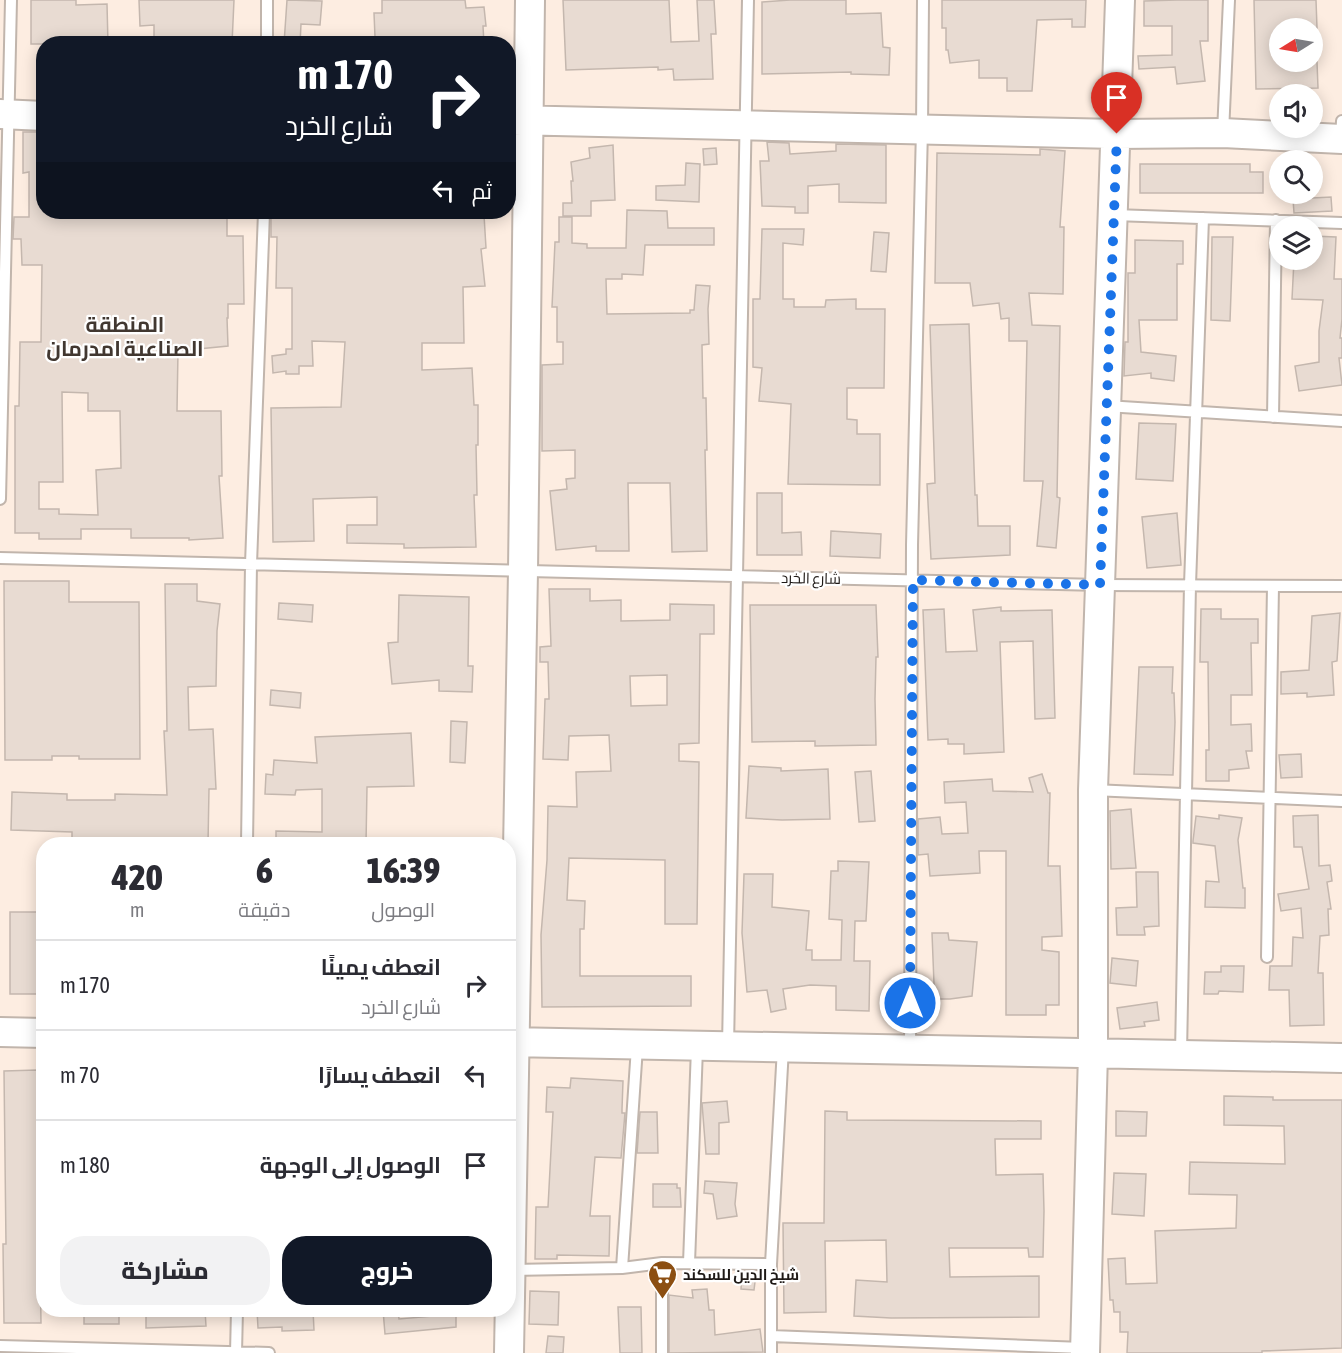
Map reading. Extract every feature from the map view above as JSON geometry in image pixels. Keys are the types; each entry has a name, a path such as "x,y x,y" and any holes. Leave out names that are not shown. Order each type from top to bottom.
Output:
{"street":[{"path":"516,871 523,571 518,120 530,0"},
{"path":"1085,1351 1093,1053 1093,790 1120,0"},
{"path":"4,114 36,116"},
{"path":"518,120 1117,134 1342,133"},
{"path":"0,1032 36,1033"},
{"path":"516,1042 1181,1053 1342,1058"},
{"path":"509,1353 510,1317"}],"lane":[{"path":"0,499 4,114 10,0"},
{"path":"267,0 267,36"},
{"path":"728,1046 748,0"},
{"path":"910,1050 912,545 923,0"},
{"path":"1223,133 1228,0"},
{"path":"1114,215 1269,220"},
{"path":"1181,1053 1190,585 1203,218"},
{"path":"247,837 251,564 264,219"},
{"path":"1323,222 1342,223"},
{"path":"1273,417 1275,270"},
{"path":"1107,406 1342,422"},
{"name":"شارع الخرد","path":"0,558 1100,585 1342,586"},
{"path":"1266,957 1273,586"},
{"path":"1093,790 1342,801"},
{"path":"622,1268 637,1043"},
{"path":"690,1263 697,1044"},
{"path":"771,1353 771,1264 783,1047"},
{"path":"516,1270 622,1268 662,1263 771,1264"},
{"path":"662,1263 662,1353"},
{"path":"237,1317 237,1353"},
{"path":"771,1336 1085,1351"},
{"path":"0,1346 269,1353"}],"shaded area":[{"path":"0,0 1342,0 1342,1353 0,1353"}],"building":[{"path":"31,0 76,0 76,5 107,4 108,36 36,36 36,44 31,44"},
{"path":"139,0 234,0 232,36 154,36 154,25 140,26"},
{"path":"287,0 322,1 320,25 301,24 300,36 285,36"},
{"path":"382,0 465,0 466,8 484,7 486,26 483,26 484,36 375,36 374,13 382,13"},
{"path":"563,0 669,0 671,42 699,41 697,0 714,0 716,34 711,34 713,79 674,80 673,69 658,70 658,67 566,70"},
{"path":"846,0 846,14 881,13 883,47 890,48 889,75 851,74 851,72 762,74 762,2"},
{"path":"942,0 1086,0 1085,27 1072,27 1072,19 1037,20 1032,91 1007,91 1007,78 979,78 979,60 950,63 948,50 946,50 946,28 942,28"},
{"path":"1208,0 1208,41 1200,41 1205,81 1177,84 1175,67 1139,69 1138,56 1172,55 1172,26 1144,26 1144,1"},
{"path":"1254,0 1316,0 1317,18 1269,18 1269,72 1317,72 1318,84 1269,84 1269,89 1256,89"},
{"path":"23,132 36,132 36,219 227,219 227,236 243,236 244,304 228,304 228,346 178,351 177,411 221,411 222,476 219,476 223,538 189,540 189,538 131,538 131,529 81,529 81,539 39,539 39,533 15,533 15,406 19,406 20,342 41,342 42,265 22,265 21,239 13,239 14,217 29,217 29,172 23,173","holes":["62,392 88,393 88,411 120,411 121,468 96,470 98,515 59,514 59,509 39,509 39,482 63,482"]},
{"path":"767,142 789,143 790,154 836,151 836,144 886,145 886,203 839,202 839,184 808,186 808,213 795,213 795,207 762,206 760,161 769,161"},
{"path":"613,145 615,200 591,201 591,216 563,216 563,203 572,203 571,162 590,158 589,148"},
{"path":"716,148 717,164 704,165 703,149"},
{"path":"1040,149 1065,151 1060,227 1064,227 1063,294 1029,293 1032,325 1060,326 1057,497 1060,498 1056,548 1037,546 1043,481 1024,481 1027,341 1009,341 1009,318 1001,319 999,303 973,306 970,283 935,283 937,153 1040,155"},
{"path":"686,163 700,164 699,202 656,200 656,186 685,185"},
{"path":"1140,164 1250,164 1250,172 1263,172 1263,193 1140,193"},
{"path":"1323,197 1331,197 1332,211 1294,213 1293,204 1323,204"},
{"path":"627,210 667,211 668,228 714,228 714,245 645,245 643,275 622,274 622,279 606,279 607,314 690,313 690,310 694,310 696,285 710,286 709,344 702,345 703,398 706,398 707,551 672,552 670,483 628,483 629,551 596,551 596,546 556,550 550,491 567,489 566,479 575,478 575,450 542,451 542,365 563,364 563,342 557,342 557,307 552,307 555,242 559,242 559,217 572,217 572,243 587,244 587,248 626,248"},
{"path":"271,219 484,219 486,248 481,249 485,286 463,287 464,343 422,343 422,370 472,368 474,405 478,405 477,495 474,495 476,547 404,548 404,544 347,543 347,525 377,525 377,497 313,499 314,541 273,542 271,408 341,407 345,342 312,341 313,366 299,366 299,374 286,374 286,371 273,373 272,356 286,354 286,349 292,349 292,288 276,288 277,237 271,237"},
{"path":"762,229 804,229 803,245 783,243 783,299 794,299 794,307 825,307 826,300 856,299 856,309 885,309 884,388 847,388 847,419 857,420 857,434 880,434 880,485 788,484 791,404 759,401 762,368 753,367 753,299 760,299"},
{"path":"874,232 889,233 886,272 871,271"},
{"path":"1323,236 1336,237 1334,279 1342,279 1340,338 1342,338 1342,358 1339,358 1342,385 1299,391 1295,366 1319,362 1319,331 1323,300 1292,299 1293,270 1323,270"},
{"path":"1212,237 1233,237 1230,321 1211,320"},
{"path":"1135,240 1183,241 1183,264 1177,264 1177,320 1139,320 1141,352 1176,356 1174,381 1151,378 1151,373 1124,376 1125,342 1128,342 1128,273 1135,273"},
{"path":"969,324 978,526 1010,526 1010,555 931,559 927,484 935,483 930,325"},
{"path":"1139,423 1176,424 1173,481 1136,479"},
{"path":"757,493 782,493 782,533 801,532 802,555 757,555"},
{"path":"1177,513 1181,565 1147,568 1142,517"},
{"path":"831,531 881,534 880,558 830,556"},
{"path":"4,581 69,581 69,602 139,602 140,759 79,759 79,756 52,756 52,760 5,760"},
{"path":"165,584 197,584 197,601 220,604 216,686 188,687 189,730 213,729 216,789 209,789 208,837 72,837 72,832 11,830 12,792 67,794 67,800 115,800 115,794 167,795 164,731 167,731"},
{"path":"549,589 590,589 590,601 621,600 621,621 670,620 670,604 714,605 714,634 700,634 699,743 679,744 679,761 699,762 697,924 665,924 665,860 569,858 567,900 585,901 584,929 580,929 580,976 691,976 691,1006 542,1007 541,935 547,860 548,806 577,807 576,772 611,771 609,735 569,736 568,760 543,759 545,699 549,699 548,662 540,662 540,647 551,646","holes":["667,675 667,705 631,706 630,676"]},
{"path":"399,595 469,597 468,666 473,666 472,692 439,691 439,680 392,684 388,643 398,642"},
{"path":"279,603 313,605 312,622 278,619"},
{"path":"750,605 876,605 878,657 876,657 875,699 876,745 815,746 815,741 752,742"},
{"path":"1001,607 1001,611 1052,610 1055,718 1035,719 1033,641 1000,642 1004,752 964,754 964,744 948,744 948,739 928,740 923,610 944,609 946,652 977,651 973,610"},
{"path":"1201,609 1221,609 1221,619 1258,619 1258,643 1251,643 1252,695 1231,695 1231,725 1251,724 1252,751 1246,751 1249,768 1229,770 1229,781 1206,781 1206,750 1209,750 1208,662 1200,662"},
{"path":"1340,613 1337,661 1332,662 1334,695 1307,697 1307,693 1281,694 1281,672 1309,670 1312,616"},
{"path":"1139,667 1173,667 1172,693 1174,693 1175,722 1173,775 1134,774"},
{"path":"271,690 301,693 300,708 270,705"},
{"path":"451,721 467,722 465,763 450,762"},
{"path":"411,733 414,786 367,787 366,837 276,837 276,831 322,832 322,789 296,790 295,795 265,794 266,774 273,775 274,760 317,763 315,737"},
{"path":"1301,754 1302,777 1281,778 1279,755"},
{"path":"749,766 781,768 781,771 828,769 830,819 746,818"},
{"path":"871,771 875,821 859,822 855,772"},
{"path":"1042,774 1048,793 1050,793 1048,866 1060,866 1062,936 1042,937 1042,950 1059,952 1059,1005 1046,1005 1046,1015 1006,1015 1006,851 979,851 980,873 930,876 928,854 918,855 918,819 940,817 942,834 968,833 966,802 945,803 944,782 992,779 993,791 1033,792 1029,778"},
{"path":"1131,809 1136,868 1111,869 1110,811"},
{"path":"1219,815 1242,818 1238,840 1243,888 1245,888 1245,908 1205,907 1206,881 1219,882 1215,846 1193,843 1196,816 1219,819"},
{"path":"1318,815 1319,866 1330,865 1332,881 1327,882 1331,909 1328,909 1329,935 1320,936 1318,973 1323,973 1324,1025 1290,1026 1289,990 1269,990 1270,966 1292,966 1293,937 1303,938 1301,908 1281,911 1278,894 1309,889 1302,847 1294,847 1293,816"},
{"path":"838,861 869,862 866,921 855,921 854,961 870,961 869,1011 836,1010 836,986 810,985 783,989 786,1009 771,1012 767,990 747,992 742,933 744,874 773,874 772,907 809,911 806,950 812,950 812,960 841,960 842,920 829,919 831,871 838,871"},
{"path":"1136,872 1158,872 1159,926 1144,927 1145,935 1117,935 1116,908 1137,907"},
{"path":"10,912 36,912 36,994 10,994"},
{"path":"932,933 948,933 949,940 977,942 972,996 921,999 921,984 934,984"},
{"path":"1112,958 1138,961 1136,986 1110,983"},
{"path":"1221,966 1244,966 1243,992 1219,991 1218,994 1204,994 1205,972 1221,972"},
{"path":"1157,1002 1159,1020 1144,1022 1145,1026 1120,1029 1117,1008"},
{"path":"36,1070 36,1317 41,1317 41,1323 4,1323 3,1244 6,1244 4,1071"},
{"path":"571,1078 623,1081 622,1113 625,1113 621,1158 595,1157 590,1216 610,1216 609,1256 557,1255 557,1259 535,1259 536,1207 548,1207 553,1112 546,1112 547,1087 570,1088"},
{"path":"1224,1096 1273,1097 1273,1100 1342,1100 1342,1348 1262,1351 1262,1353 1127,1353 1128,1332 1120,1332 1120,1312 1114,1312 1113,1300 1110,1300 1108,1259 1125,1258 1126,1284 1157,1283 1155,1231 1236,1228 1237,1195 1189,1194 1190,1162 1285,1164 1284,1126 1224,1125"},
{"path":"727,1101 729,1122 719,1123 719,1154 706,1154 702,1103"},
{"path":"825,1111 847,1112 847,1120 1041,1121 1041,1139 995,1139 996,1175 1043,1174 1043,1257 1029,1257 1028,1248 949,1248 950,1277 1039,1276 1039,1317 854,1316 856,1280 887,1282 886,1240 825,1241 826,1312 784,1313 783,1223 824,1223"},
{"path":"1116,1111 1147,1112 1146,1136 1116,1136"},
{"path":"640,1112 657,1112 658,1153 637,1153"},
{"path":"1114,1173 1146,1174 1144,1216 1112,1214"},
{"path":"705,1181 737,1183 735,1204 737,1216 717,1219 713,1194 704,1193"},
{"path":"653,1184 677,1184 677,1188 680,1188 681,1207 653,1207"},
{"path":"742,1273 756,1274 754,1290 741,1289"},
{"path":"707,1289 709,1310 714,1310 715,1335 760,1329 763,1352 669,1353 669,1295 693,1298 692,1290"},
{"path":"530,1291 559,1292 558,1325 529,1324"},
{"path":"618,1307 641,1307 642,1353 620,1353"},
{"path":"84,1317 119,1317 119,1324 84,1324"},
{"path":"146,1317 205,1317 206,1326 146,1328"},
{"path":"257,1317 313,1317 314,1330 282,1331 282,1327 258,1328"},
{"path":"384,1317 399,1317 399,1319 456,1317 456,1327 385,1334"},
{"path":"548,1336 564,1337 563,1353 546,1353"}],"place":[{"name":"شيخ الدين للسكند","path":"662,1300"}],"district":[{"name":"المنطقة الصناعية امدرمان","path":"125,336"}],"route":[{"path":"910,1003 913,580 1100,585 1117,134"}]}
